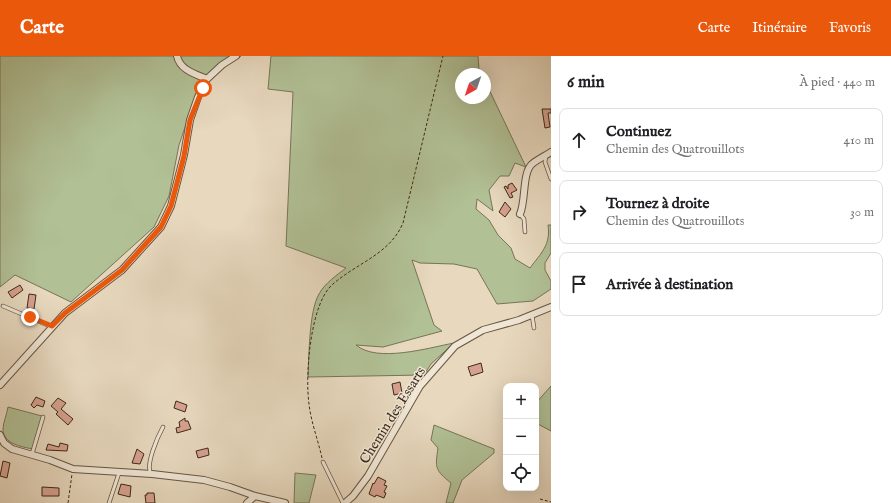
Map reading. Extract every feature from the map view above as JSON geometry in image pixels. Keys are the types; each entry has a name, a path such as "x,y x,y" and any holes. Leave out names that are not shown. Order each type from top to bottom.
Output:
{"street":[{"path":"177,56 178,60 186,70 207,79"},
{"path":"0,385 65,313 122,270 161,227 171,206 184,156 190,120 207,79 222,64 236,56"},
{"path":"520,214 524,207 528,170 532,164 548,154"},
{"name":"Chemin des Essarts","path":"344,503 353,496 368,476 420,386 455,346 483,330 532,315 551,307"},
{"path":"0,435 8,447 19,453 50,460 73,469 152,474 204,480 255,496 285,503"},
{"path":"247,503 255,496"}],"lane":[{"path":"548,154 546,162 551,179"},
{"path":"520,214 524,219 525,232"},
{"path":"3,306 52,326"},
{"path":"532,315 534,328"},
{"path":"31,456 43,417"},
{"path":"152,474 148,467 159,434 163,427"},
{"name":"Chemin des Essarts","path":"323,462 344,503"},
{"path":"109,503 119,472"}],"path":[{"path":"323,462 309,404 309,359 318,306 322,296 332,284 382,251 398,235 403,223 443,56"},
{"path":"68,503 73,469"},
{"path":"540,499 551,502"}],"green space":[{"path":"0,56 241,56 200,83 179,145 169,196 154,227 71,302 15,275 0,287"},
{"path":"271,56 478,56 479,68 455,68 455,104 491,104 491,94 526,167 515,163 509,176 500,176 489,190 493,211 477,199 476,209 489,220 498,235 511,248 515,259 530,268 547,243 549,232 548,225 551,225 551,253 545,263 545,270 551,281 551,289 533,301 497,304 477,269 454,264 420,263 412,260 434,325 442,331 383,347 356,345 365,350 389,354 417,351 454,343 431,364 424,375 308,377 311,322 316,302 324,286 346,268 286,246 293,92 268,89"},
{"path":"551,386 551,431 539,425 539,400"},
{"path":"8,407 42,416 33,449 14,444 6,438 3,429"},
{"path":"434,425 494,449 494,453 462,480 453,503 446,503 451,483 437,468 438,448 431,440"},
{"path":"295,473 316,475 309,503 294,503"}],"building":[{"path":"542,109 551,109 551,113 548,113 550,127 545,128"},
{"path":"512,183 517,190 511,193 513,197 510,198 504,187 506,186 508,189 508,185"},
{"path":"505,202 511,209 505,217 499,212"},
{"path":"20,285 23,290 12,298 8,292"},
{"path":"29,294 36,295 34,309 27,308"},
{"path":"481,363 483,372 471,376 468,367"},
{"path":"400,382 402,393 394,395 392,384"},
{"path":"36,397 45,401 43,407 37,405 34,408 31,405"},
{"path":"58,398 66,403 61,409 73,419 68,425 56,414 58,412 51,406"},
{"path":"176,401 187,405 185,412 174,408"},
{"path":"185,418 185,421 188,421 191,429 177,433 176,428 180,427 179,422"},
{"path":"60,443 68,445 67,451 46,450 48,444 59,447"},
{"path":"208,448 209,455 198,458 196,451"},
{"path":"137,449 144,454 140,464 132,463"},
{"path":"3,461 10,463 7,478 0,476"},
{"path":"378,477 386,481 384,485 387,486 384,492 386,493 384,498 376,495 375,497 369,494 373,483 374,484"},
{"path":"121,484 131,486 130,497 118,494"},
{"path":"42,487 59,488 59,496 42,496"},
{"path":"147,493 154,493 155,503 146,503 145,495 147,495"}],"route":[{"path":"30,317 52,326 65,313 98,287 113,279 161,227 171,206 184,156 190,120 198,97 203,88"}]}
